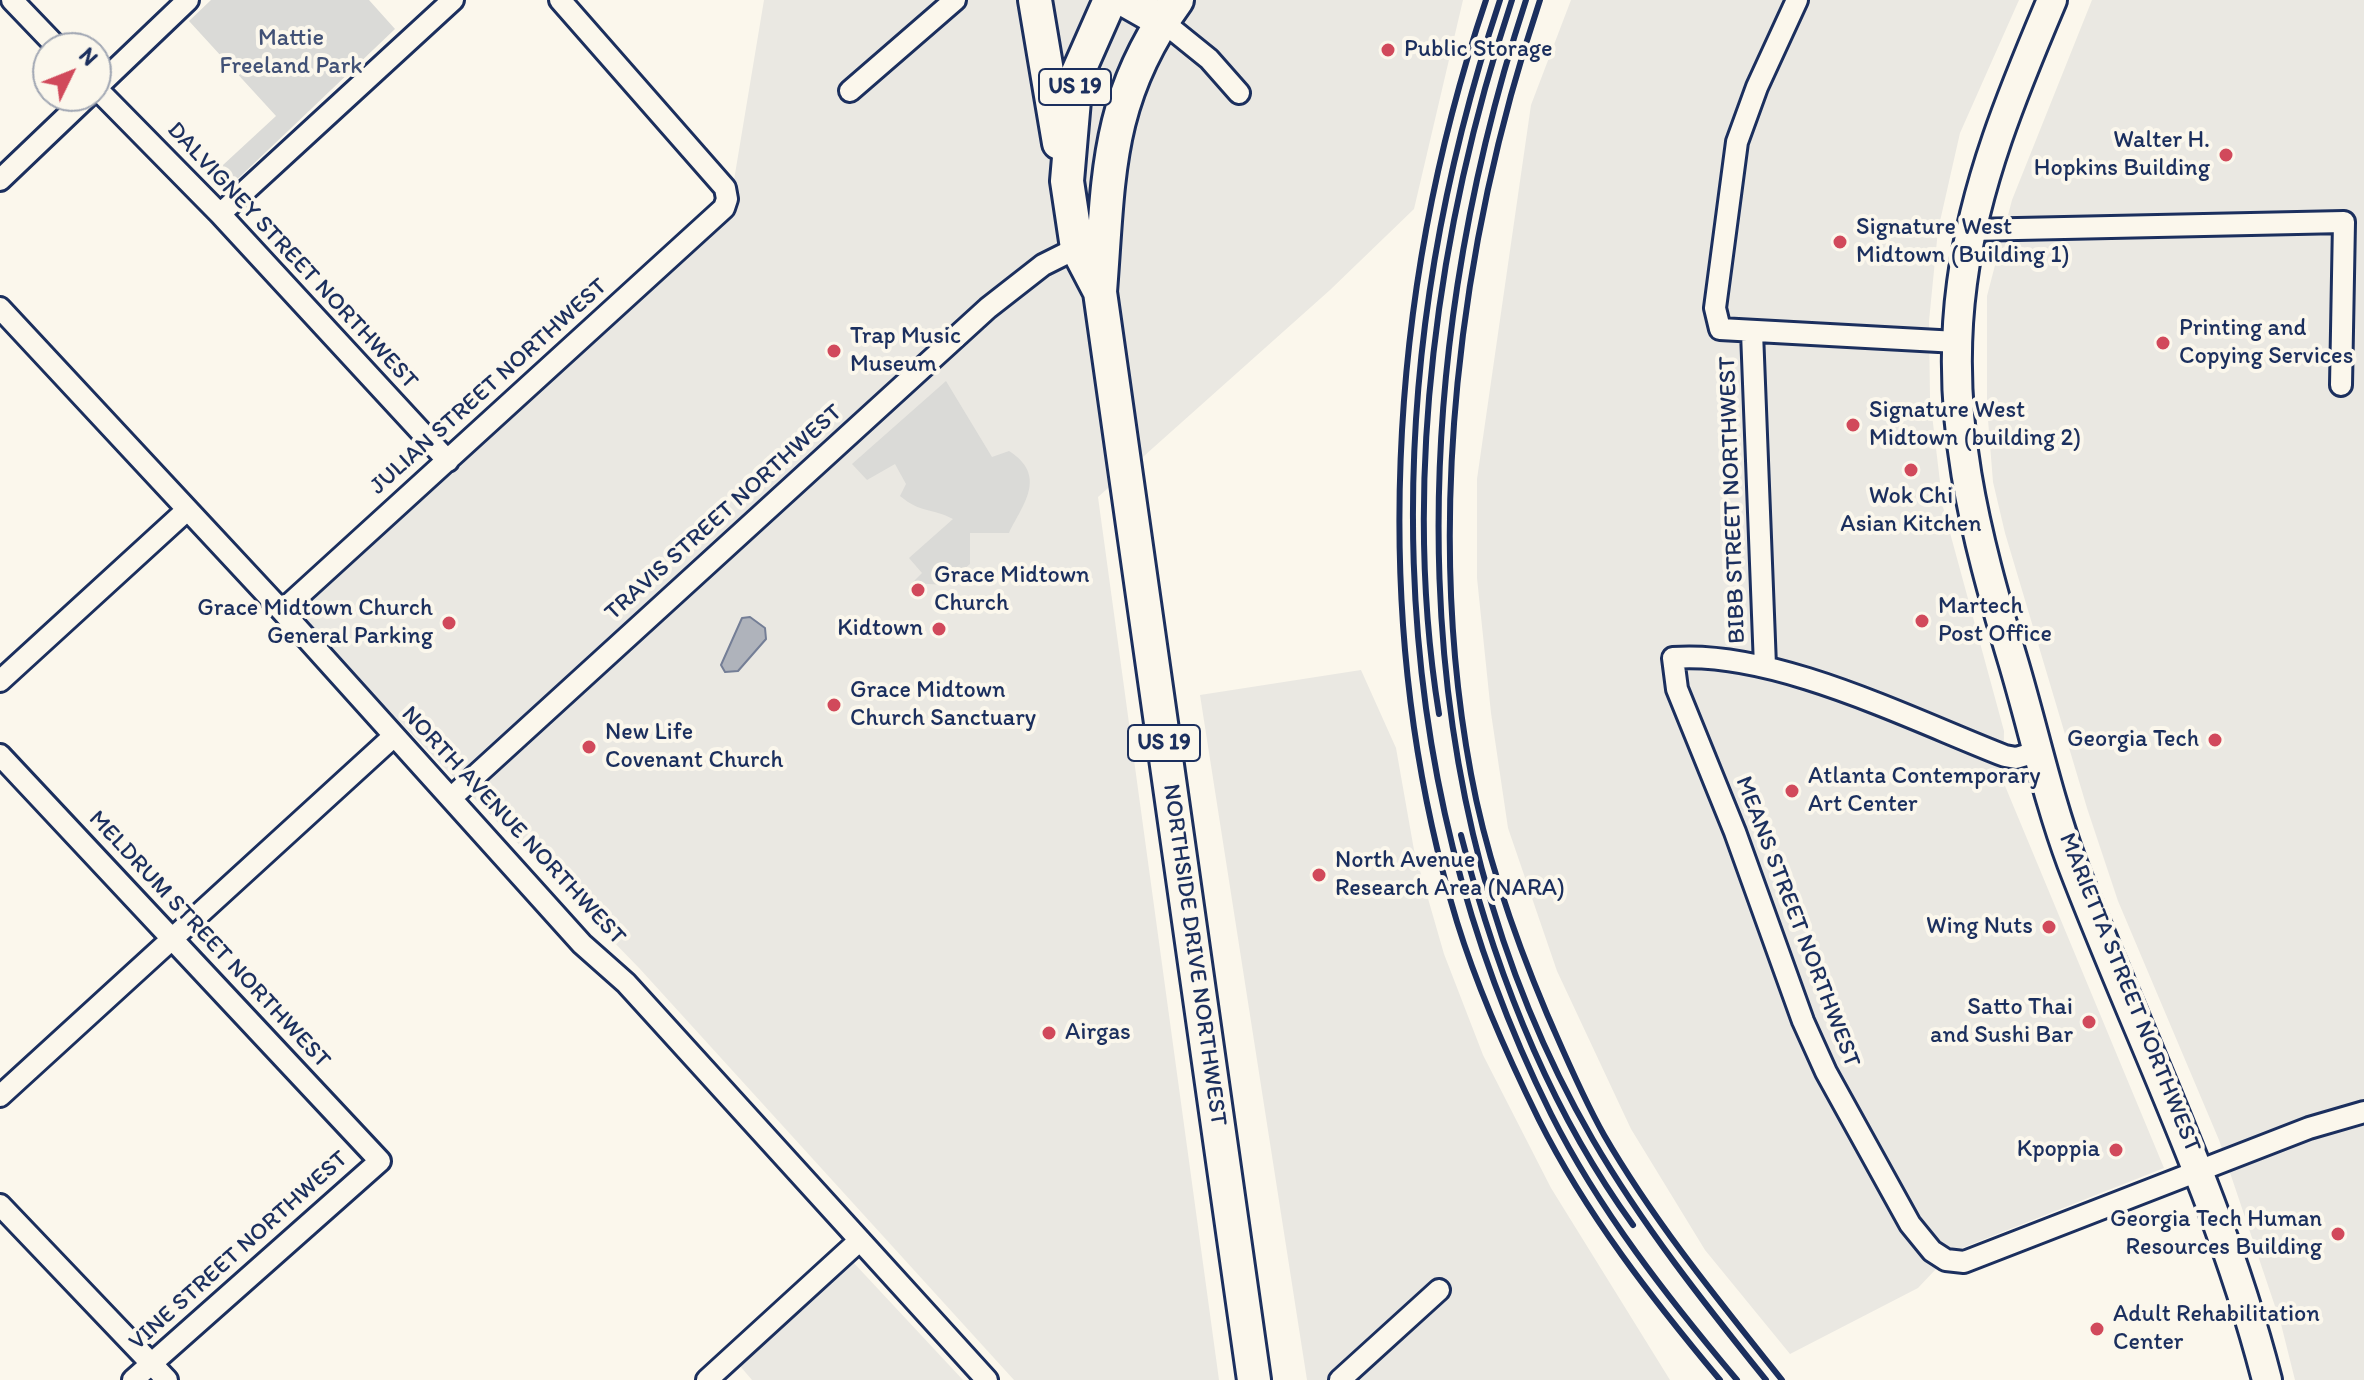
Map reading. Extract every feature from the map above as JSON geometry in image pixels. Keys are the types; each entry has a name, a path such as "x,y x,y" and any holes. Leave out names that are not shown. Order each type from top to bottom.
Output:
{"main road":[{"path":"1035,0 1067,181"},
{"name":"NORTHSIDE DRIVE NORTHWEST","path":"1100,292 1077,248 1067,181 1076,77 1110,0"},
{"path":"1125,0 1163,7"},
{"name":"MARIETTA STREET NORTHWEST","path":"2052,0 2003,118 1971,230 1957,342 1958,425 1968,496 1982,556 2072,862 2200,1171 2252,1323 2267,1380"},
{"name":"NORTHSIDE DRIVE NORTHWEST","path":"1163,7 1133,75 1116,125 1100,292 1254,1380"}],"street":[{"path":"12,0 43,32"},
{"path":"112,73 188,0"},
{"path":"220,214 453,0"},
{"name":"JULIAN STREET NORTHWEST","path":"282,611 724,208 727,199 725,188 560,0"},
{"path":"850,91 955,0"},
{"path":"1797,0 1757,87 1735,156 1715,308 1720,329 1957,342"},
{"path":"1163,7 1239,93"},
{"name":"DALVIGNEY STREET NORTHWEST","path":"112,104 220,214 448,461"},
{"path":"0,180 71,112"},
{"path":"1971,230 2344,222 2341,385"},
{"name":"TRAVIS STREET NORTHWEST","path":"451,798 988,308 1043,265 1077,248"},
{"name":"NORTH AVENUE NORTHWEST","path":"0,308 282,611 582,944 626,983 987,1380"},
{"name":"BIBB STREET NORTHWEST","path":"1752,332 1765,666"},
{"path":"0,681 187,510"},
{"name":"MEANS STREET NORTHWEST","path":"1765,666 1701,656 1673,658 1677,689 1735,832 1803,1021 1852,1121 1910,1224 1932,1251 1946,1260 1964,1262 2309,1128 2364,1112"},
{"path":"1765,666 2005,756 2040,751"},
{"path":"0,1096 394,736"},
{"name":"MELDRUM STREET NORTHWEST","path":"0,755 380,1161"},
{"name":"VINE STREET NORTHWEST","path":"133,1380 380,1161"},
{"path":"0,1205 167,1380"},
{"path":"707,1380 859,1241"},
{"path":"1340,1380 1439,1290"}],"shaded area":[{"path":"764,0 1463,0 1414,209 1330,290 1098,497 1219,1380 1014,1380 640,969 301,620 298,611 734,211 739,196 734,180"},
{"path":"1571,0 2019,0 1960,133 1938,230 1929,321 1930,398 1943,507 2004,731 2003,781 2164,1168 1952,1252 1918,1288 1790,1354 1705,1250 1631,1129 1557,971 1508,828 1491,713 1477,578 1477,479 1531,105"},
{"name":"Georgia Tech","path":"2092,0 2364,0 2364,1380 2295,1380 2281,1324 2219,1140 2118,901 2087,808 2005,533 1993,482 1987,407 1987,296 2012,200"},
{"path":"750,617 765,628 766,639 738,671 725,672 721,665 742,618"},
{"path":"1361,670 1396,748 1414,850 1444,954 1483,1055 1551,1188 1670,1380 1307,1380 1200,695"},
{"path":"852,1261 963,1380 752,1380 740,1366"}],"green space":[{"name":"Mattie Freeland Park","path":"211,0 369,0 395,29 225,191 210,177 276,116 189,21"},
{"path":"946,381 992,457 1009,451 1021,461 1030,480 1029,490 1009,533 970,533 970,564 945,585 912,583 922,573 909,558 953,519 914,506 900,496 906,484 895,464 867,480 852,464"}],"railway":[{"path":"1486,0 1453,112 1427,226 1410,342 1401,459 1401,577 1410,693 1428,809 1457,922 1474,973 1539,1120 1599,1222 1670,1319 1720,1380"},
{"path":"1500,0 1460,139 1431,280 1416,422 1414,563 1426,704 1452,843 1494,980 1551,1114 1591,1185 1636,1252 1737,1380"},
{"path":"1439,714 1428,625 1424,535 1426,444 1434,353 1446,262 1464,173 1512,0"},
{"path":"1526,0 1486,141 1457,285 1442,432 1440,579 1452,725 1482,868 1528,1007 1593,1140 1612,1172 1675,1263 1766,1380"},
{"path":"1540,0 1512,92 1488,188 1470,285 1458,383 1451,482 1451,581 1457,678 1471,774 1493,866 1513,926 1547,1014 1596,1120 1666,1230 1782,1380"},
{"path":"1461,835 1491,938 1529,1038 1576,1135 1633,1225"}],"place":[{"name":"Public Storage","path":"1388,50"},
{"name":"Walter H. Hopkins Building","path":"2226,155"},
{"name":"Signature West Midtown (Building 1)","path":"1840,242"},
{"name":"Printing and Copying Services","path":"2163,343"},
{"name":"Trap Music Museum","path":"834,351"},
{"name":"Signature West Midtown (building 2)","path":"1853,425"},
{"name":"Wok Chi Asian Kitchen","path":"1911,470"},
{"name":"Grace Midtown Church","path":"918,590"},
{"name":"Martech Post Office","path":"1922,621"},
{"name":"Grace Midtown Church General Parking","path":"449,623"},
{"name":"Kidtown","path":"939,629"},
{"name":"Grace Midtown Church Sanctuary","path":"834,705"},
{"name":"Georgia Tech","path":"2215,740"},
{"name":"New Life Covenant Church","path":"589,747"},
{"name":"Atlanta Contemporary Art Center","path":"1792,791"},
{"name":"North Avenue Research Area (NARA)","path":"1319,875"},
{"name":"Wing Nuts","path":"2049,927"},
{"name":"Satto Thai and Sushi Bar","path":"2089,1022"},
{"name":"Airgas","path":"1049,1033"},
{"name":"Kpoppia","path":"2116,1150"},
{"name":"Georgia Tech Human Resources Building","path":"2338,1234"},
{"name":"Adult Rehabilitation Center","path":"2097,1329"}]}
